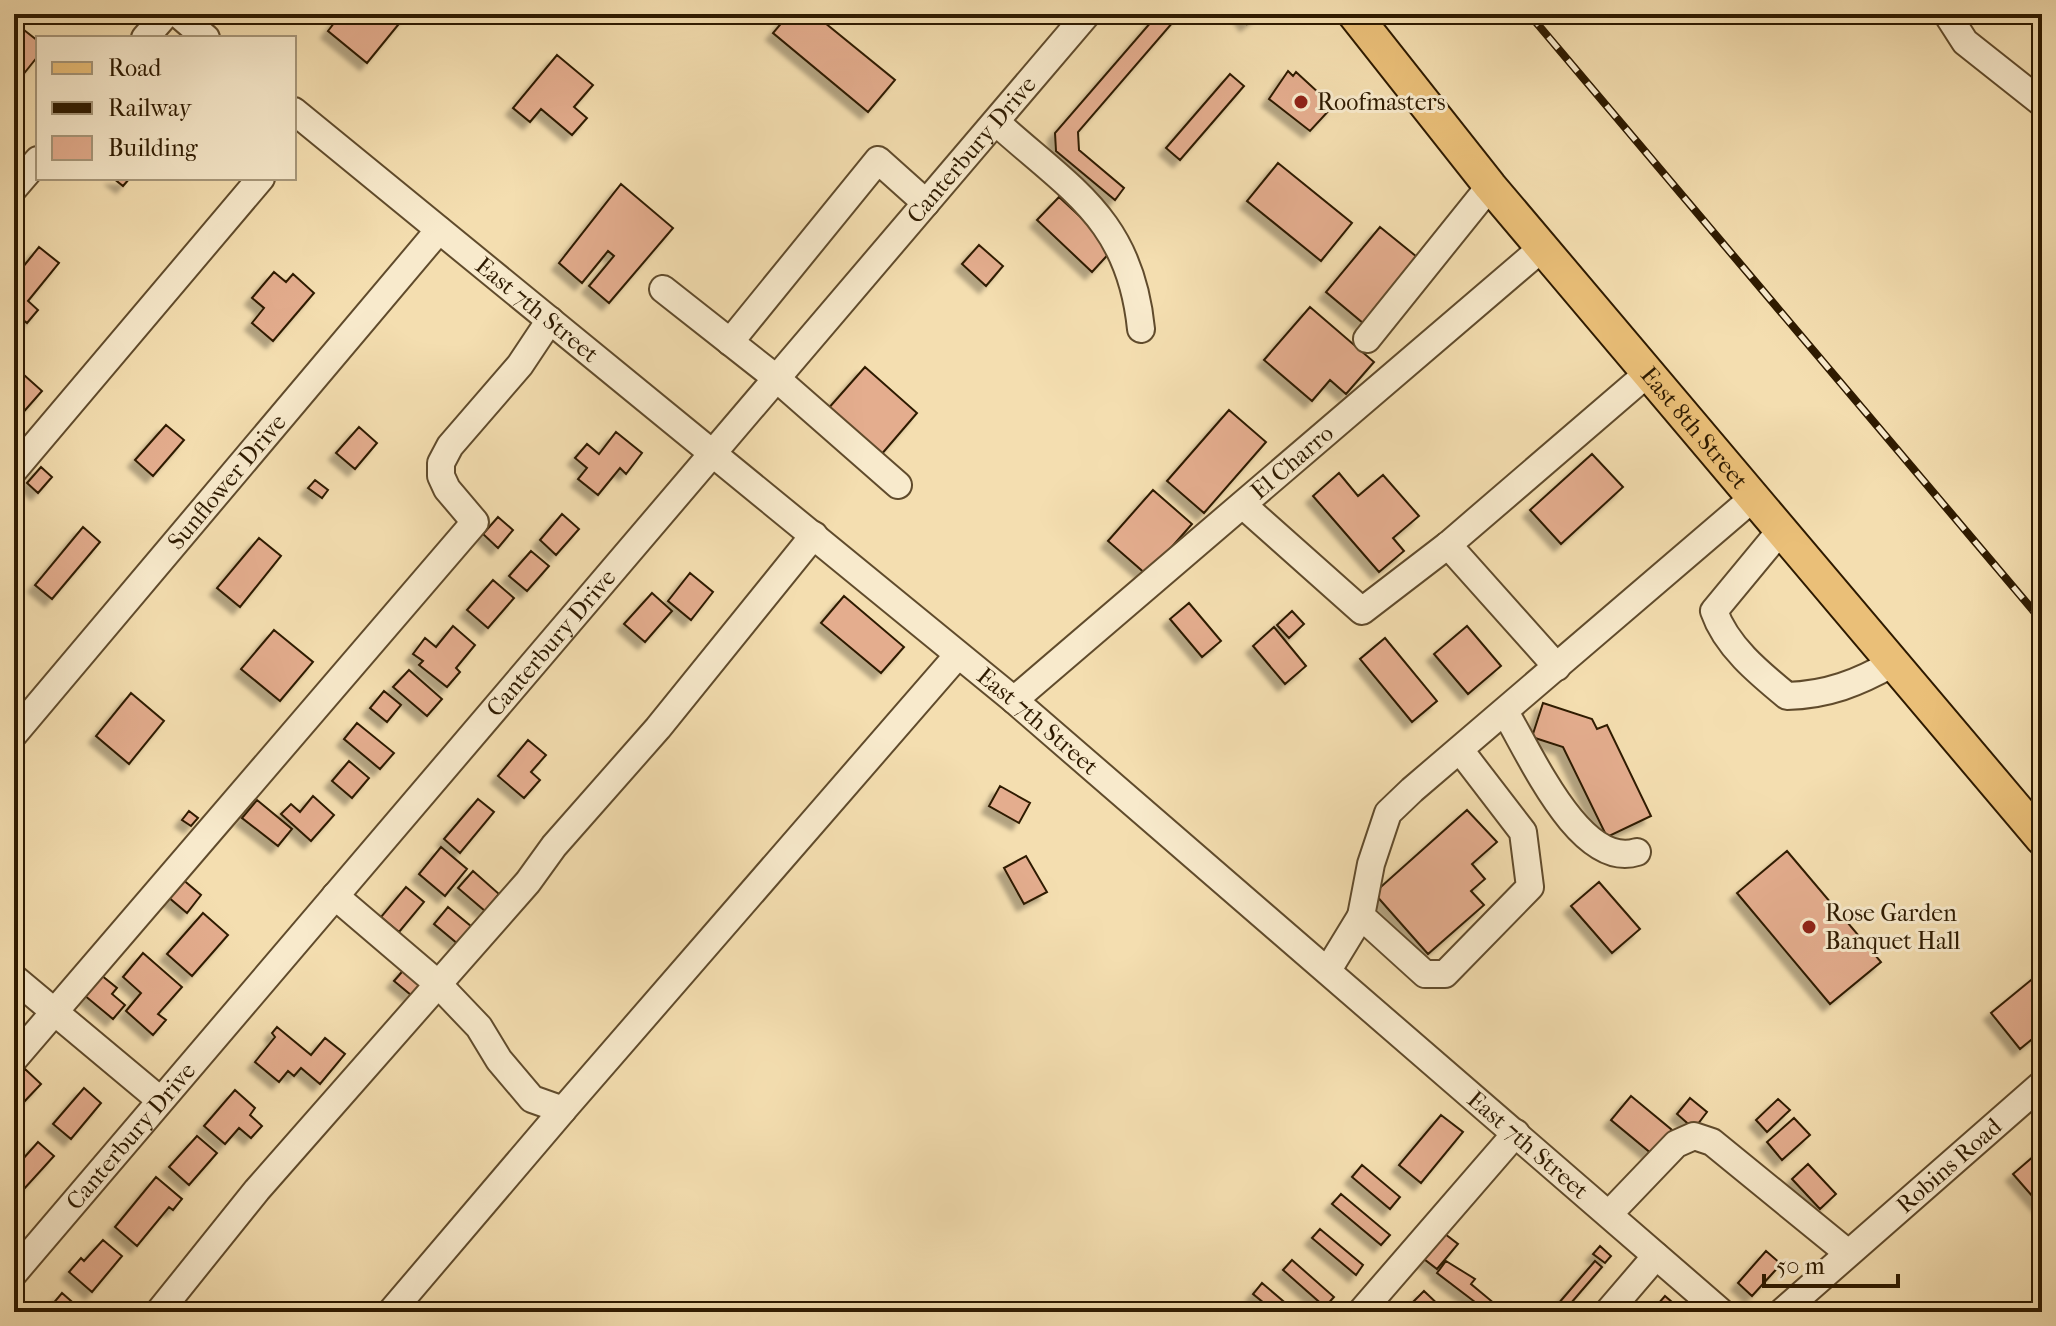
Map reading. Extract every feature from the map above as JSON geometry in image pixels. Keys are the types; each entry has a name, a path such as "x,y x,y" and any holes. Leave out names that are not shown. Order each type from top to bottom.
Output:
{"main road":[{"name":"East 8th Street","path":"1354,14 1490,186 2042,839"}],"street":[{"path":"147,36 166,14"},
{"path":"178,14 204,36"},
{"name":"Canterbury Drive","path":"14,1273 1087,14"},
{"path":"1947,14 1965,42 2042,103"},
{"path":"996,122 1104,219 1133,280 1141,329"},
{"name":"East 7th Street","path":"298,124 338,148 1014,700 1516,1133 1716,1310"},
{"path":"730,342 878,160 926,203"},
{"path":"14,188 36,162"},
{"path":"14,470 259,180"},
{"path":"1367,339 1490,186"},
{"name":"Sunflower Drive","path":"14,734 439,230"},
{"name":"El Charro","path":"1448,545 1362,611 1244,506 1542,248"},
{"path":"663,289 776,378 898,485"},
{"path":"14,1059 475,522 447,489 441,476 441,463 450,446 520,365 550,320"},
{"path":"1557,667 1448,545 1648,373"},
{"path":"1328,970 1361,916 1371,864 1388,813 1753,498"},
{"path":"1014,700 1244,506"},
{"path":"1781,530 1714,611 1718,624 1752,668 1787,696 1818,695 1861,681 1893,663"},
{"path":"159,1312 257,1190 528,882 554,846 658,728 814,535"},
{"path":"391,1312 958,655"},
{"path":"1505,712 1579,832 1598,848 1610,853 1624,856 1637,852"},
{"path":"1361,916 1425,974 1445,974 1530,887 1523,832 1460,750"},
{"path":"335,896 437,983 479,1027 499,1060 532,1099 563,1110"},
{"path":"14,978 160,1100"},
{"name":"Robins Road","path":"1782,1312 2042,1084"},
{"path":"1361,1312 1516,1133"},
{"path":"1609,1214 1676,1144 1694,1136 1712,1142 1848,1253"},
{"path":"1608,1312 1656,1256"}],"building":[{"path":"341,14 407,14 367,63 328,31"},
{"path":"789,14 814,14 895,80 868,112 773,33"},
{"path":"1158,14 1180,14 1078,132 1079,150 1124,188 1115,200 1056,151 1055,133"},
{"path":"1240,14 1260,14 1247,24"},
{"path":"24,30 36,39 36,58 14,86 14,43"},
{"path":"557,55 593,85 574,107 587,118 572,135 541,109 530,122 513,108"},
{"name":"Roofmasters","path":"1288,71 1293,76 1296,72 1333,106 1310,131 1269,99"},
{"path":"1230,74 1244,86 1180,160 1166,148"},
{"path":"1278,163 1352,223 1321,261 1247,201"},
{"path":"621,184 673,228 609,303 589,286 614,256 608,251 582,283 559,263"},
{"path":"1059,197 1114,248 1092,272 1037,220"},
{"path":"1380,227 1417,257 1363,323 1326,292"},
{"path":"979,245 1003,266 986,286 962,264"},
{"path":"39,247 59,263 28,301 38,310 27,323 16,314 14,316 14,278"},
{"path":"274,272 286,282 293,274 314,293 273,341 252,323 264,308 252,298"},
{"path":"1310,307 1374,362 1346,394 1330,380 1312,401 1264,360"},
{"path":"14,366 42,391 20,416 14,410"},
{"path":"865,367 917,413 880,456 827,410"},
{"path":"1229,410 1266,442 1204,513 1167,481"},
{"path":"166,425 184,440 153,476 135,460"},
{"path":"359,427 377,443 355,469 336,453"},
{"path":"616,432 642,453 626,474 620,468 598,495 578,479 587,468 575,458 587,444 599,454"},
{"path":"1592,454 1623,487 1561,544 1530,510"},
{"path":"41,467 52,477 38,493 27,483"},
{"path":"1339,473 1358,496 1383,475 1419,516 1393,538 1404,551 1379,572 1313,496"},
{"path":"315,480 328,490 322,498 308,488"},
{"path":"1153,490 1192,524 1147,575 1108,541"},
{"path":"562,514 579,529 556,555 540,540"},
{"path":"498,517 513,530 498,548 483,534"},
{"path":"83,527 100,542 52,599 35,585"},
{"path":"259,538 281,556 240,607 217,588"},
{"path":"531,551 549,566 527,591 509,576"},
{"path":"690,573 713,592 691,620 668,601"},
{"path":"493,580 514,598 488,628 467,610"},
{"path":"652,593 672,611 645,642 624,624"},
{"path":"844,596 904,647 881,673 821,623"},
{"path":"1189,603 1221,641 1202,657 1170,619"},
{"path":"1292,611 1304,624 1289,638 1277,625"},
{"path":"453,626 475,645 456,668 460,672 447,687 419,665 423,661 413,654 425,638 436,647"},
{"path":"1467,626 1501,666 1468,694 1434,654"},
{"path":"1274,627 1306,666 1285,684 1253,646"},
{"path":"274,630 313,662 280,701 241,669"},
{"path":"1385,638 1437,701 1412,722 1360,659"},
{"path":"409,670 442,699 427,716 393,687"},
{"path":"384,691 401,705 387,722 370,708"},
{"path":"131,693 164,721 129,764 96,736"},
{"path":"1543,703 1592,719 1597,729 1607,725 1651,816 1607,837 1563,747 1532,737"},
{"path":"357,723 394,753 380,769 344,739"},
{"path":"528,740 546,755 531,772 540,780 524,798 498,776"},
{"path":"349,761 369,778 352,798 332,781"},
{"path":"1000,786 1030,803 1019,823 989,806"},
{"path":"313,796 334,815 311,841 281,814 291,804 300,812"},
{"path":"478,799 494,812 460,853 444,839"},
{"path":"257,800 292,829 278,846 242,818"},
{"path":"1467,810 1497,842 1472,864 1485,879 1471,891 1484,905 1428,954 1374,893"},
{"path":"189,811 198,818 191,826 182,820"},
{"path":"441,847 467,869 445,896 419,874"},
{"name":"Rose Garden Banquet Hall","path":"1787,851 1881,962 1830,1004 1737,893"},
{"path":"1026,856 1047,892 1024,904 1004,868"},
{"path":"473,871 499,894 485,911 458,888"},
{"path":"181,878 201,895 187,913 167,896"},
{"path":"1599,882 1640,929 1612,953 1571,906"},
{"path":"406,887 424,902 399,932 381,917"},
{"path":"448,907 472,927 458,944 434,924"},
{"path":"203,913 228,935 192,976 167,954"},
{"path":"143,953 182,987 158,1014 166,1020 153,1035 126,1011 141,993 123,977"},
{"path":"408,965 425,979 411,995 394,981"},
{"path":"2042,971 2042,1031 2020,1049 1991,1013"},
{"path":"101,975 117,988 112,994 125,1005 113,1019 84,995"},
{"path":"277,1027 311,1055 325,1038 345,1054 320,1084 301,1068 294,1076 288,1071 279,1082 255,1062 275,1037 272,1033"},
{"path":"25,1069 41,1084 22,1104 14,1097 14,1082"},
{"path":"84,1088 101,1103 71,1139 53,1124"},
{"path":"235,1090 255,1108 250,1115 262,1126 251,1138 239,1128 225,1144 204,1126"},
{"path":"1631,1096 1672,1130 1652,1154 1611,1120"},
{"path":"1690,1098 1707,1112 1694,1129 1677,1114"},
{"path":"1778,1099 1790,1110 1767,1132 1756,1120"},
{"path":"1441,1115 1463,1132 1421,1183 1399,1165"},
{"path":"1794,1118 1810,1135 1782,1160 1767,1142"},
{"path":"197,1136 217,1153 189,1185 169,1167"},
{"path":"38,1142 54,1156 14,1200 14,1169"},
{"path":"2042,1149 2042,1203 2040,1205 2013,1174"},
{"path":"1808,1164 1836,1194 1820,1209 1792,1179"},
{"path":"1362,1165 1400,1197 1390,1209 1352,1177"},
{"path":"156,1177 182,1199 173,1210 169,1207 137,1246 115,1227"},
{"path":"1341,1194 1390,1235 1381,1245 1332,1204"},
{"path":"1320,1229 1363,1265 1356,1275 1312,1238"},
{"path":"1445,1234 1458,1244 1437,1269 1424,1259"},
{"path":"103,1240 122,1256 92,1292 69,1272"},
{"path":"1600,1246 1611,1256 1605,1263 1593,1254"},
{"path":"1766,1251 1781,1264 1752,1296 1738,1283"},
{"path":"1292,1260 1334,1297 1325,1307 1283,1270"},
{"path":"1446,1261 1475,1279 1471,1284 1495,1304 1488,1312 1437,1273"},
{"path":"1595,1261 1602,1267 1565,1310 1558,1304"},
{"path":"1262,1283 1296,1312 1275,1312 1253,1294"},
{"path":"1424,1291 1446,1312 1426,1312 1414,1301"},
{"path":"62,1293 79,1308 76,1312 46,1312"},
{"path":"1665,1296 1673,1303 1666,1312 1651,1312"}],"railway":[{"path":"1529,14 2042,621"}],"place":[{"name":"Roofmasters","path":"1301,102"},
{"name":"Rose Garden Banquet Hall","path":"1809,927"}]}
